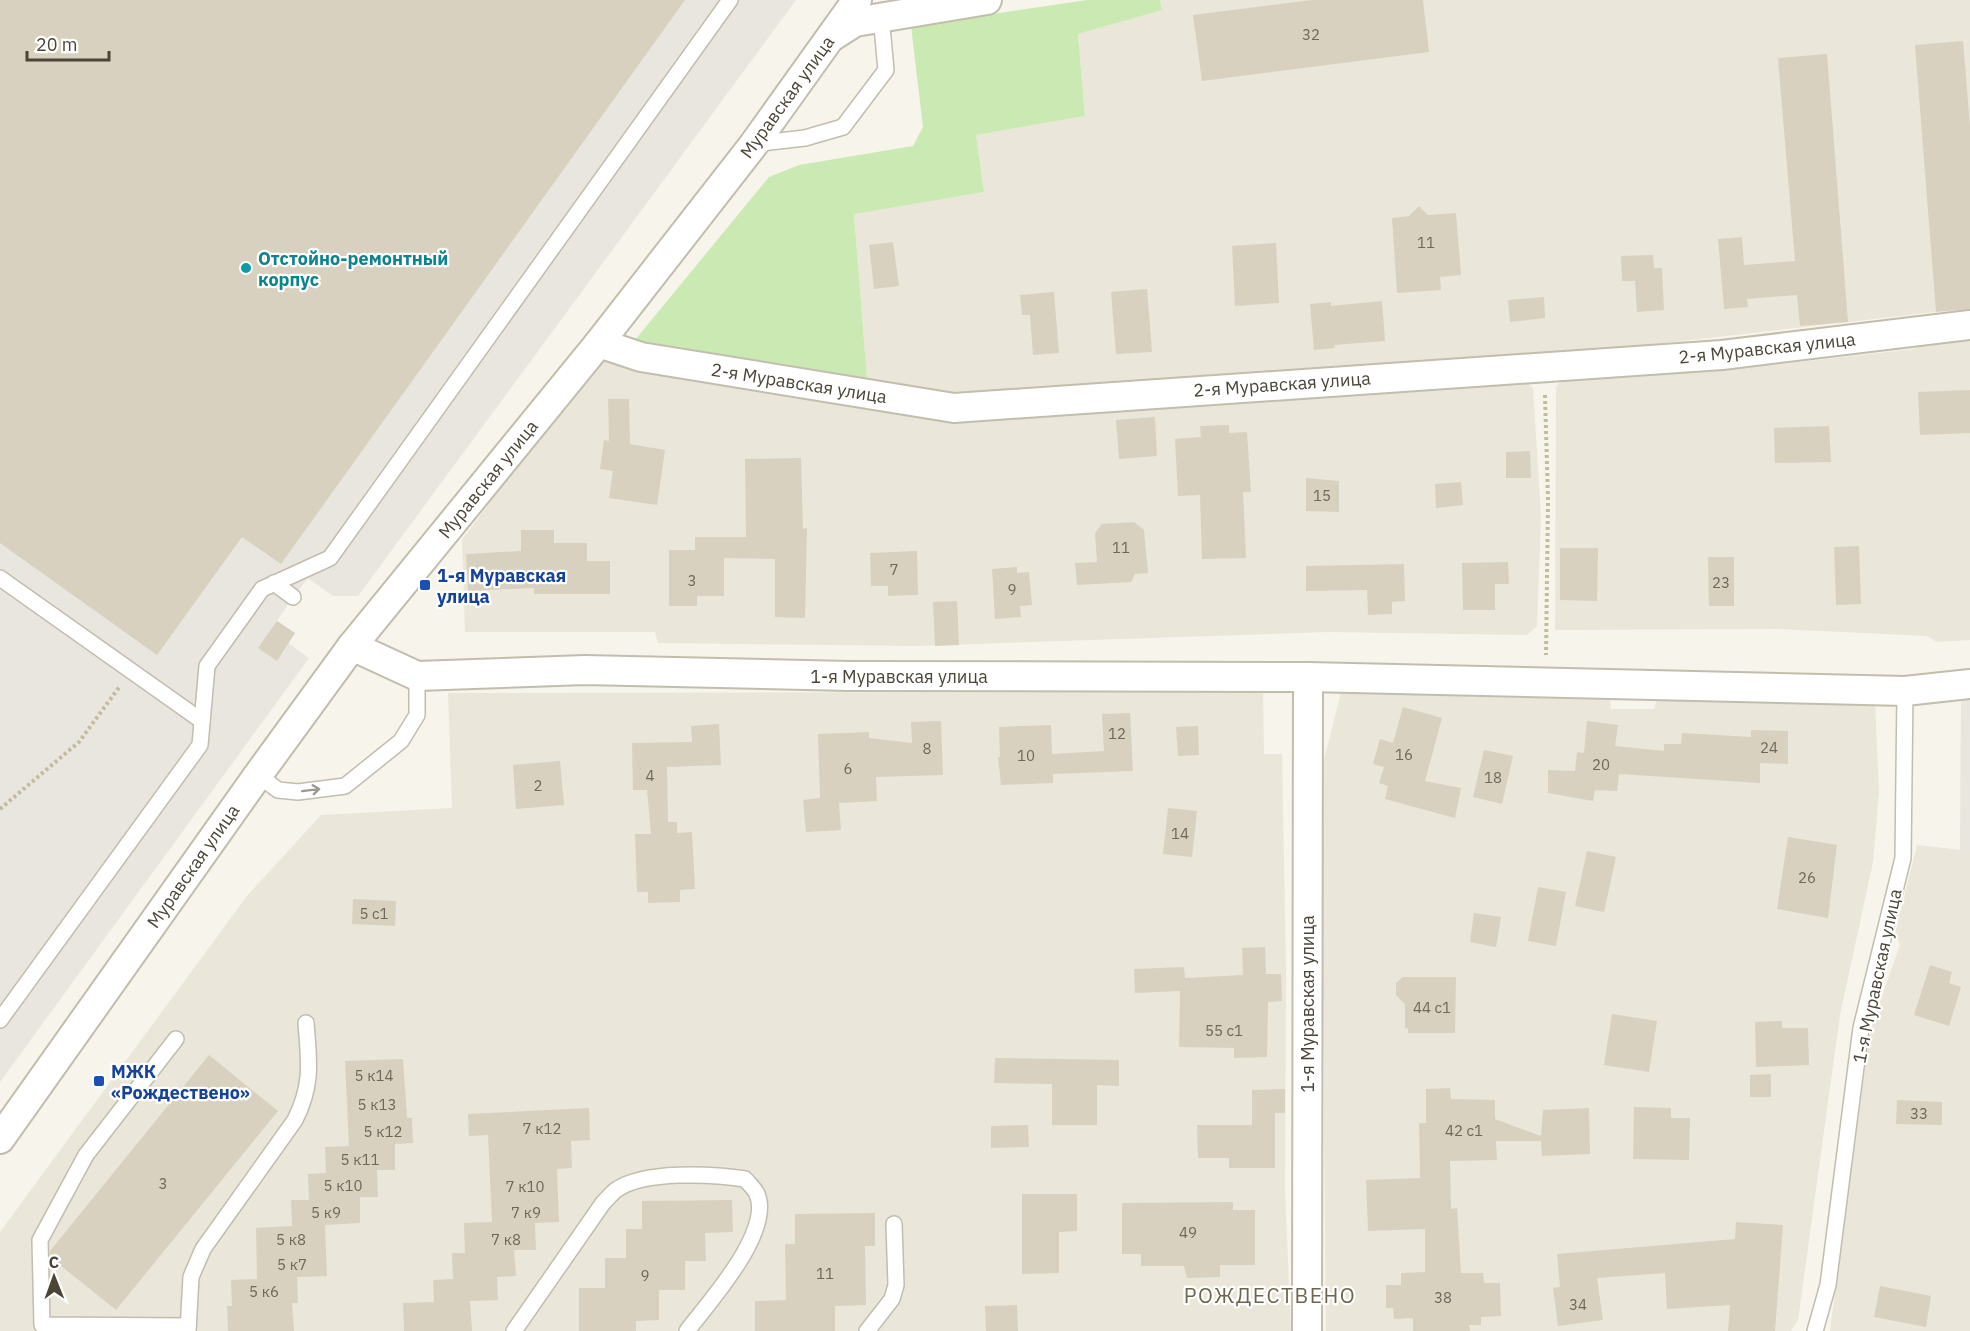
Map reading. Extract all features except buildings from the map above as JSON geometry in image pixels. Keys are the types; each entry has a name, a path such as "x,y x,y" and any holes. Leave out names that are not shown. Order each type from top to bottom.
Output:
{"street":[{"name":"Муравская улица","path":"0,1139 352,646 599,343 754,144 857,0"},
{"path":"830,37 855,22 987,0"},
{"name":"2-я Муравская улица","path":"599,343 641,357 954,408 1722,355 1970,325"},
{"name":"1-я Муравская улица","path":"352,646 417,676 585,670 862,676 1308,677 1905,691 1970,684"},
{"name":"1-я Муравская улица","path":"1307,1331 1308,677"}],"lane":[{"path":"0,1020 200,745 207,666 262,589 330,558 730,0"},
{"path":"754,144 805,138 843,127 886,70 881,16"},
{"path":"0,578 202,721"},
{"path":"274,583 293,597"},
{"path":"258,775 278,790 298,792 345,786 401,741 417,715 417,676"},
{"name":"1-я Муравская улица","path":"1815,1331 1828,1285 1861,1028 1903,858 1905,691"},
{"path":"176,1040 86,1155 40,1240 42,1325 188,1328 191,1276 203,1249 296,1120 307,1096 309,1071 306,1023"},
{"path":"514,1331 603,1203 616,1190 633,1182 654,1177 726,1176 745,1179 758,1195 758,1216 754,1236 746,1252 687,1331"},
{"path":"867,1331 892,1299 896,1285 894,1224"}],"path":[{"path":"1544,393 1548,500 1546,682"},
{"path":"0,809 79,742 132,671"}],"shaded area":[{"name":"Отстойно-ремонтный корпус","path":"0,0 796,0 358,596 333,596 308,578 293,597 277,621 295,633 288,643 309,658 0,1082"},
{"path":"1160,0 1970,0 1970,308 1543,357 959,399 867,378 854,213 984,192 976,135 1085,116 1078,34 1161,10"},
{"path":"1970,333 1970,640 1937,642 1927,636 1778,629 1555,630 1556,387 1565,376 1773,365 1913,349 1952,334"},
{"path":"605,361 851,403 1521,377 1533,388 1541,517 1537,626 1527,635 1328,632 916,646 658,643 655,632 465,632 462,540 537,439"},
{"path":"1263,692 1264,754 1282,754 1286,968 1285,1191 1291,1331 0,1331 0,1232 247,896 321,815 452,808 448,693"},
{"path":"1341,693 1610,700 1611,709 1654,709 1657,699 1875,701 1879,792 1873,862 1840,1015 1798,1320 1791,1331 1326,1331 1321,771"},
{"path":"1961,699 1970,699 1970,851 1960,851"},
{"path":"1917,845 1970,851 1970,1331 1830,1331 1870,1030 1900,945 1895,934"}],"green space":[{"path":"1087,0 1160,0 1162,10 1078,34 1085,116 976,135 984,192 854,214 867,378 635,340 769,177 799,165 913,146 923,127 911,26"}],"place":[{"name":"Отстойно-ремонтный корпус","path":"246,268"},
{"name":"1-я Муравская улица","path":"425,585"},
{"name":"МЖК «Рождествено»","path":"99,1081"}],"district":[{"name":"РОЖДЕСТВЕНО","path":"1270,1295"}]}
